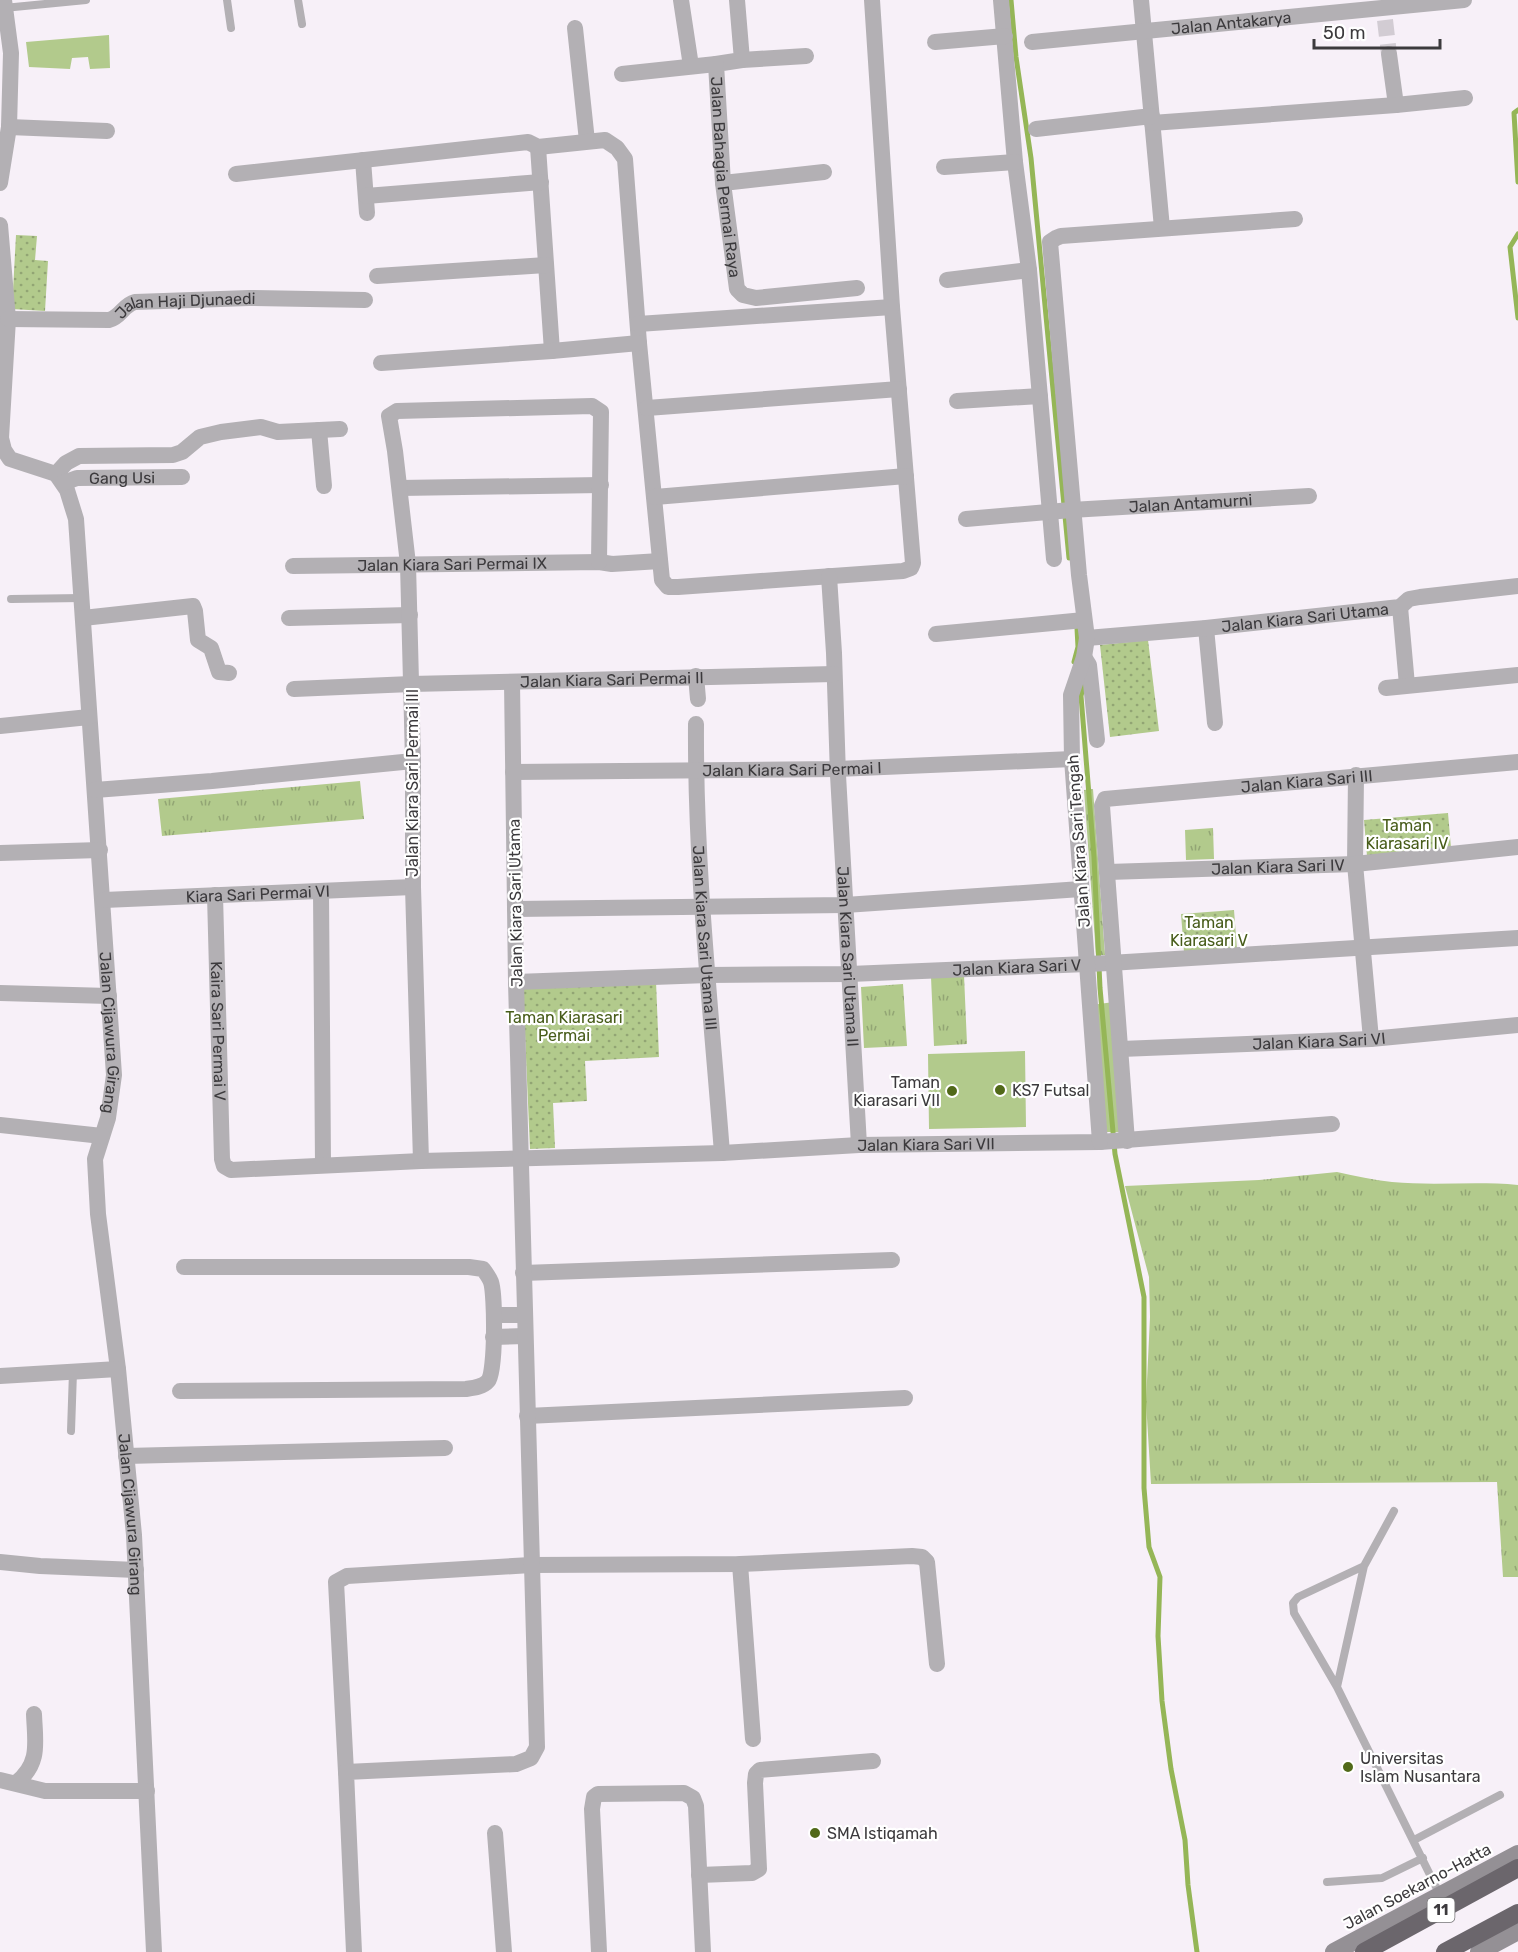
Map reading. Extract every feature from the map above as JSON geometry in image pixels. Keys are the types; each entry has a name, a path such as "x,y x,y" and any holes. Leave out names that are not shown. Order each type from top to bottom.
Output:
{"highway":[{"name":"Jalan Soekarno-Hatta","path":"1364,1952 1518,1868"},
{"name":"11","path":"1445,1952 1518,1913"}],"main road":[{"name":"Jalan Soekarno-Hatta","path":"1334,1952 1518,1854"},
{"path":"1479,1952 1518,1931"}],"street":[{"path":"681,0 691,66"},
{"name":"Jalan Bahagia Permai Raya","path":"737,0 742,60 716,64 723,183 737,289 743,295 756,298 857,288"},
{"path":"237,174 528,142 538,147 605,140 617,148 625,159 639,343 662,580 669,587 903,571 911,568 913,563 892,308 872,0"},
{"path":"1001,0 1015,162 1029,270 1040,396 1064,511"},
{"path":"1141,0 1162,228"},
{"name":"Jalan Antakarya","path":"1032,42 1464,0"},
{"path":"0,183 9,127 11,53 3,5"},
{"path":"575,28 587,141"},
{"path":"935,42 1005,36"},
{"path":"1389,54 1396,105"},
{"path":"742,60 806,56"},
{"path":"622,74 716,64"},
{"path":"1036,129 1396,105 1465,98"},
{"path":"9,127 106,131"},
{"path":"538,147 552,351"},
{"path":"363,160 367,213"},
{"path":"944,167 1015,162"},
{"path":"723,183 824,172"},
{"path":"366,196 541,182"},
{"path":"1054,559 1064,511 1050,242 1061,236 1295,219"},
{"path":"0,225 9,319 1,438 4,450 10,459 60,478 66,463 79,456 173,455 182,452 200,437 261,427 278,432 340,429"},
{"path":"378,276 546,265"},
{"path":"947,280 1029,270"},
{"name":"Jalan Haji Djunaedi","path":"9,319 109,320 119,316 125,306 135,302 249,298 365,300"},
{"path":"638,324 892,308"},
{"path":"381,363 639,343"},
{"path":"647,408 898,389"},
{"path":"957,401 1040,396"},
{"name":"Jalan Kiara Sari Permai III","path":"421,1161 412,887 413,761 408,564 389,416 397,411 592,406 601,412 601,485"},
{"path":"319,430 324,486"},
{"path":"655,497 906,476"},
{"name":"Gang Usi","path":"60,478 182,477"},
{"name":"Jalan Cijawura Girang","path":"60,478 76,519 104,900 114,1076 108,1118 95,1159 98,1214 118,1369 136,1570 154,1952"},
{"path":"400,488 601,485 606,563"},
{"name":"Jalan Antamurni","path":"966,519 1309,496"},
{"name":"Jalan Kiara Sari Tengah","path":"1064,511 1087,638 1071,695 1072,759 1081,889 1121,1050 1113,1142"},
{"name":"Jalan Kiara Sari Permai IX","path":"293,566 660,561"},
{"path":"829,576 837,769"},
{"name":"Jalan Kiara Sari Utama","path":"1087,638 1400,607 1409,599 1420,597 1518,586"},
{"path":"83,618 192,605 195,609 198,640 211,648 219,672 229,673"},
{"path":"1400,607 1407,685"},
{"path":"290,618 410,615"},
{"path":"936,634 1084,620"},
{"path":"1206,628 1215,723"},
{"path":"1079,670 1089,664 1097,740"},
{"name":"Jalan Kiara Sari Permai II","path":"294,689 696,676 834,674"},
{"path":"1386,688 1518,675"},
{"path":"696,676 698,699"},
{"name":"Jalan Kiara Sari Utama","path":"346,1772 516,1764 531,1758 537,1747 516,982 512,682"},
{"path":"0,726 89,717"},
{"name":"Jalan Kiara Sari Utama III","path":"696,724 702,907 722,1152"},
{"name":"Jalan Kiara Sari Permai I","path":"513,772 837,769 1072,759"},
{"path":"95,790 413,761"},
{"name":"Jalan Kiara Sari III","path":"1102,806 1105,799 1109,797 1518,762"},
{"name":"Jalan Kiara Sari Utama II","path":"837,769 859,1144"},
{"path":"1356,775 1354,864 1371,1038"},
{"name":"Jalan Kiara Sari Tengah","path":"1102,806 1108,872 1100,963 1113,1142"},
{"name":"Jalan Kiara Sari IV","path":"1108,872 1354,864 1518,847"},
{"path":"0,853 100,850"},
{"name":"Kiara Sari Permai VI","path":"104,900 412,887"},
{"path":"515,909 845,905 1081,889"},
{"path":"321,891 323,1165"},
{"name":"Kaira Sari Permai V","path":"215,895 224,1166"},
{"name":"Jalan Kiara Sari V","path":"516,982 708,975 850,974 1100,963 1518,938"},
{"path":"0,993 109,996"},
{"name":"Jalan Kiara Sari VI","path":"1121,1050 1371,1038 1518,1025"},
{"name":"Jalan Kiara Sari VII","path":"224,1166 231,1170 421,1161 521,1160 859,1144 1113,1142 1332,1124"},
{"path":"0,1125 102,1136"},
{"path":"523,1272 892,1260"},
{"path":"180,1391 466,1389 479,1387 488,1382 493,1370 494,1315 491,1282 483,1269 469,1267 184,1267"},
{"path":"494,1315 524,1315"},
{"path":"493,1337 525,1336"},
{"path":"0,1376 118,1369"},
{"path":"527,1416 905,1398"},
{"path":"126,1456 445,1448"},
{"path":"354,1952 336,1582 346,1576 531,1565 740,1564 922,1557 927,1562 937,1664"},
{"path":"0,1562 136,1570"},
{"path":"740,1564 753,1739"},
{"path":"8,1781 21,1778 36,1755 34,1714"},
{"path":"699,1875 753,1873 759,1869 755,1783 756,1774 760,1770 873,1761"},
{"path":"8,1781 45,1791 147,1791"},
{"path":"599,1952 592,1801 596,1795 684,1793 693,1798 696,1806 703,1952"},
{"path":"495,1833 504,1952"}],"lane":[{"path":"3,5 86,0"},
{"path":"227,0 231,28"},
{"path":"298,0 302,24"},
{"path":"11,599 81,598"},
{"path":"71,1431 73,1372"},
{"path":"1337,1687 1364,1566 1394,1511"},
{"path":"1364,1566 1298,1597 1293,1603 1294,1612 1337,1687 1440,1895"},
{"path":"1414,1840 1500,1795"},
{"path":"1327,1882 1382,1878 1423,1858"}],"green space":[{"path":"109,35 110,68 90,69 88,57 72,58 70,69 29,67 26,42"},
{"path":"16,235 37,236 35,260 48,261 45,311 12,309"},
{"path":"1148,640 1159,731 1110,737 1100,645"},
{"path":"360,781 364,819 162,836 158,799"},
{"path":"1093,789 1105,955 1096,955 1084,790"},
{"name":"Taman Kiarasari IV","path":"1448,813 1451,848 1367,856 1364,820"},
{"path":"1213,828 1214,859 1186,860 1185,830"},
{"name":"Taman Kiarasari V","path":"1234,910 1237,949 1184,952 1181,914"},
{"path":"964,975 967,1044 934,1046 931,977"},
{"name":"Taman Kiarasari Permai","path":"656,981 659,1057 585,1061 587,1101 553,1103 555,1148 530,1149 523,988"},
{"path":"903,984 907,1046 864,1048 861,987"},
{"path":"1114,1002 1125,1132 1099,1132 1091,1005"},
{"path":"1025,1051 1026,1127 929,1129 928,1054"},
{"path":"1337,1172 1392,1182 1518,1185 1518,1577 1503,1577 1497,1482 1151,1484 1146,1402 1150,1317 1149,1277 1125,1186 1259,1180"}],"waterway":[{"path":"1011,0 1016,57 1031,158 1069,558"},
{"path":"1518,110 1514,113 1518,182"},
{"path":"1518,234 1510,247 1518,318"},
{"path":"1074,662 1078,647 1077,628"},
{"path":"1084,683 1081,696 1094,857 1100,988 1115,1154 1144,1297 1144,1488 1149,1547 1160,1577 1158,1636 1162,1701 1171,1769 1185,1840 1188,1885 1197,1952"}],"tunnel":[{"path":"1385,20 1389,54"}],"place":[{"name":"KS7 Futsal","path":"1000,1090"},
{"name":"Taman Kiarasari VII","path":"952,1091"},
{"name":"Universitas Islam Nusantara","path":"1348,1767"},
{"name":"SMA Istiqamah","path":"815,1833"}]}
